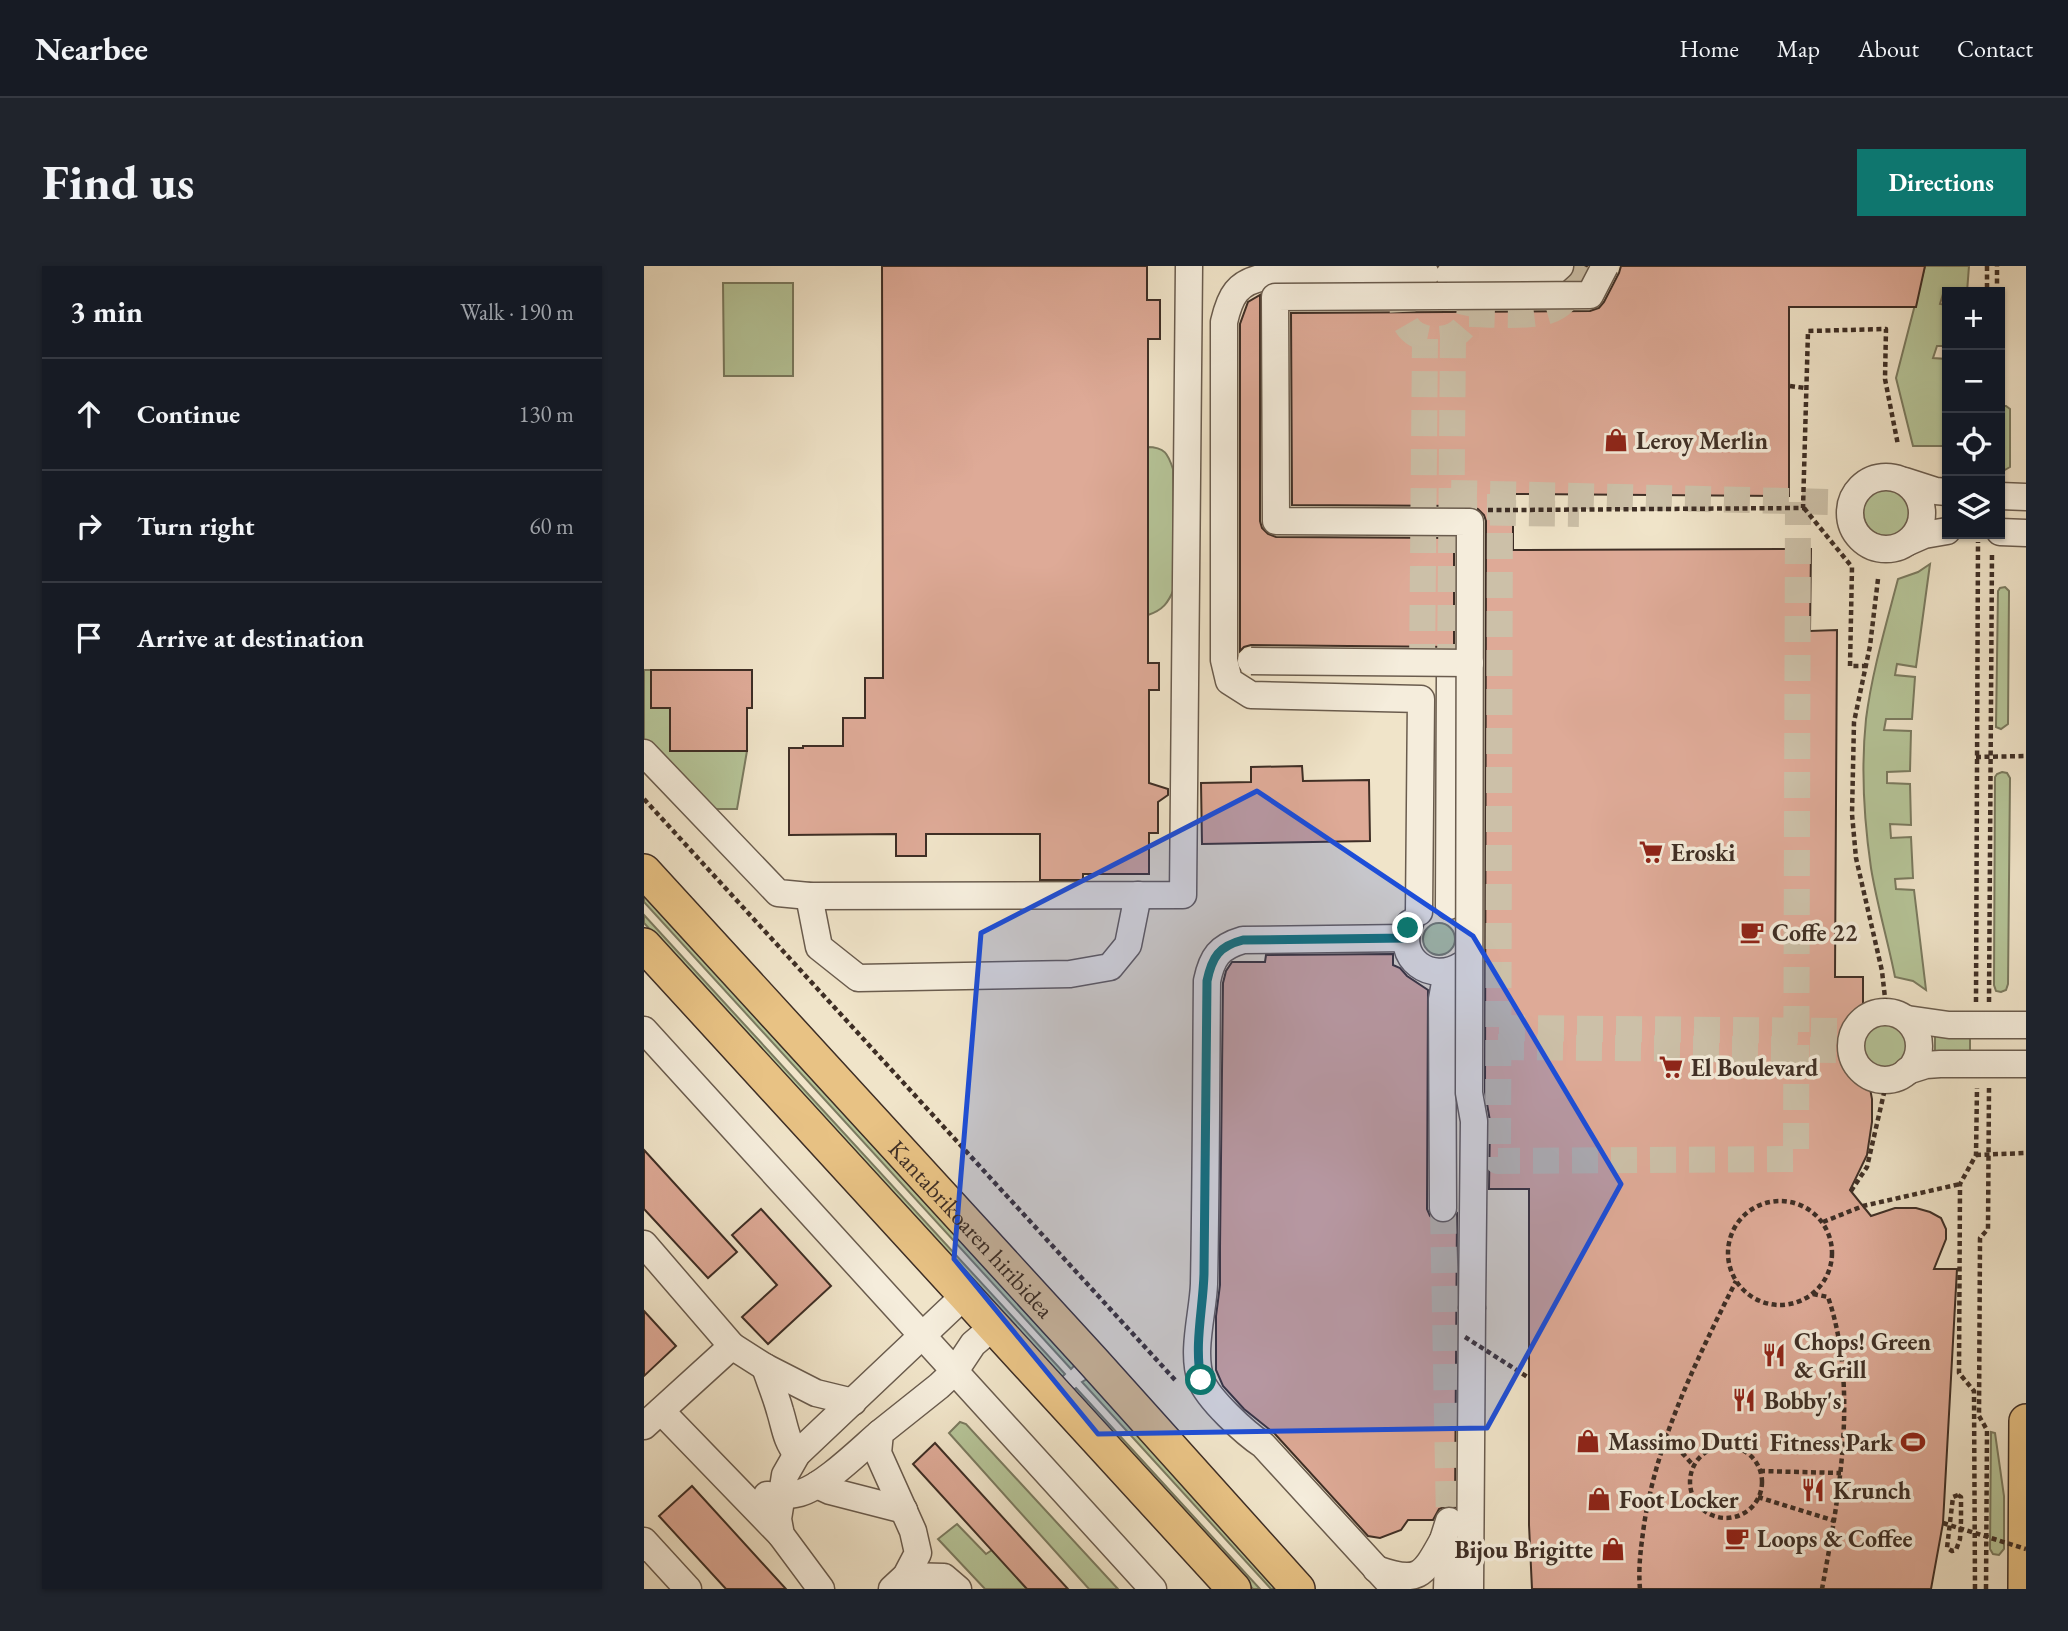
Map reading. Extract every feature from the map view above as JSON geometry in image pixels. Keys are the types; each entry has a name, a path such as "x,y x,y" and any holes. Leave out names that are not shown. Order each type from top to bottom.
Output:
{"main road":[{"name":"Kantabrikoaren hiribidea","path":"644,871 1298,1589"},
{"name":"Kantabrikoaren hiribidea","path":"644,945 1234,1589"},
{"path":"2025,1589 2026,1421"}],"lane":[{"path":"644,753 778,893 809,896 1183,895 1189,266"},
{"path":"1422,699 1251,695 1229,681 1224,660 1224,322 1228,302 1237,290 1252,280 1265,277 1437,281 1550,275 1560,266"},
{"path":"1460,1133 1458,1175 1443,1203 1443,999 1455,968 1437,973 1427,971 1411,958 1406,938 1412,919 1419,912 1439,905 1456,910 1460,666 1470,522 1276,521 1275,297 1590,295 1605,266"},
{"path":"1828,506 1876,477 1896,477 1942,492"},
{"path":"1905,481 1914,489 1923,511 1916,534 1908,542"},
{"path":"2005,496 2026,497"},
{"path":"1828,506 1850,507 1853,530 1868,545 1877,548 1888,549 1924,535 1942,532"},
{"path":"2005,532 2026,533"},
{"path":"1224,660 1460,666"},
{"path":"1460,666 1469,1093 1474,1121 1470,1589"},
{"path":"1419,912 1422,670"},
{"path":"809,896 819,947 858,978 1070,974 1111,967 1128,945 1138,895"},
{"path":"1395,1589 1263,1444 1245,1433 1207,1390 1201,1380 1198,1363 1204,1289 1207,981 1211,962 1229,944 1243,940 1406,938"},
{"path":"2026,1025 1949,1025 1897,1016 1870,1015 1851,1040 1858,1066 1876,1079 1897,1076 1926,1065 2026,1063"},
{"path":"1897,1016 1917,1033 1919,1049 1913,1065 1897,1076"},
{"path":"644,1030 1153,1589"},
{"path":"644,1244 732,1346 765,1367 816,1393 853,1402"},
{"path":"781,1535 778,1519 785,1475 797,1454 964,1296"},
{"path":"741,1493 782,1496 801,1493 817,1485 955,1371 973,1344 993,1326"},
{"path":"732,1346 652,1418 741,1493 781,1535 821,1589"},
{"path":"765,1367 784,1430 797,1454"},
{"path":"880,1433 878,1453 913,1531 918,1553 899,1582"},
{"path":"817,1485 830,1491 904,1510"},
{"path":"1376,1569 1412,1577 1427,1569 1446,1530 1447,1589"},
{"path":"644,1541 688,1589"},
{"path":"899,1582 944,1577 958,1589"}],"path":[{"path":"1987,266 1987,287"},
{"path":"1997,266 1997,287"},
{"path":"1866,666 1850,666 1852,567 1828,506 1805,388 1808,331 1886,330 1885,379 1898,445"},
{"path":"1790,386 1805,388"},
{"path":"1485,510 1828,506"},
{"path":"1878,579 1866,666 1854,722 1852,814 1856,858 1882,971 1897,1016"},
{"path":"1976,757 2026,755"},
{"path":"644,799 1181,1387"},
{"path":"1851,1191 1867,1167 1897,1076"},
{"path":"1976,1155 2026,1153"},
{"path":"1823,1222 1863,1206 1960,1184"},
{"path":"1776,1200 1794,1202 1810,1210 1823,1222 1830,1236 1830,1268 1823,1283 1812,1294 1800,1302 1771,1305 1745,1292 1736,1281 1729,1264 1730,1238 1733,1229 1744,1215 1758,1205 1776,1200"},
{"path":"1640,1589 1638,1567 1647,1505 1665,1434 1736,1281"},
{"path":"1812,1294 1828,1297 1836,1318 1843,1384 1841,1473 1822,1589"},
{"path":"1465,1337 1529,1378"},
{"path":"1665,1434 1694,1466"},
{"path":"1735,1447 1746,1452 1755,1460 1760,1471 1761,1489 1758,1497 1752,1507 1732,1517 1710,1514 1694,1499 1690,1477 1694,1466 1701,1456 1711,1449 1735,1447"},
{"path":"1760,1471 1841,1473"},
{"path":"1958,1494 1961,1497 1961,1521 1959,1539 1956,1549 1952,1551 1947,1548 1945,1524 1953,1497 1958,1494"},
{"path":"1758,1497 1835,1521"},
{"path":"1961,1521 1975,1521"},
{"path":"1945,1524 2026,1549"}],"highlighted area":[{"path":"1257,791 1473,936 1621,1184 1487,1428 1098,1434 954,1259 981,933"}],"green space":[{"path":"1925,266 1969,266 1967,287 1942,287 1942,346 1937,346 1933,358 1942,359 1942,446 1913,446 1896,378"},
{"path":"723,283 793,283 793,376 724,376"},
{"path":"2005,406 2010,409 2010,467 2005,470"},
{"path":"1147,447 1165,452 1173,469 1174,589 1158,611 1148,615"},
{"path":"1887,488 1904,495 1911,512 1904,529 1887,536 1870,529 1863,512 1870,495"},
{"path":"1930,564 1916,667 1897,664 1895,675 1915,677 1912,719 1886,719 1884,730 1911,731 1910,771 1887,772 1887,783 1910,784 1911,825 1890,824 1891,838 1911,837 1913,878 1895,879 1896,889 1914,890 1926,990 1913,981 1895,977 1871,868 1865,812 1864,756 1872,684 1898,579 1918,572"},
{"path":"2005,587 2009,591 2008,724 2001,729 1996,727 1998,591"},
{"path":"644,670 651,670 651,708 670,708 670,751 747,751 737,809 710,809 644,739"},
{"path":"2002,772 2007,773 2010,778 2008,984 2006,990 2001,992 1996,991 1994,985 1995,777"},
{"path":"644,894 1075,1365 1071,1369 644,902"},
{"path":"644,915 1065,1374 1061,1378 644,923"},
{"path":"1439,923 1450,928 1455,939 1450,950 1439,955 1428,950 1423,939 1428,928"},
{"path":"1885,1018 1903,1025 1910,1043 1903,1061 1885,1068 1867,1061 1860,1043 1867,1025"},
{"path":"1935,1034 1970,1034 1970,1054 1935,1054"},
{"path":"1087,1379 1279,1589 1271,1589 1082,1382"},
{"path":"1076,1388 1260,1589 1253,1589 1072,1391"},
{"path":"960,1422 966,1424 1118,1589 1089,1589 949,1433"},
{"path":"1991,1432 1995,1433 2004,1496 2004,1549 1999,1555 1993,1554 1990,1549"},
{"path":"957,1524 986,1554 992,1550 1027,1589 985,1589 938,1539"}],"building":[{"path":"882,266 1147,266 1147,300 1160,300 1160,339 1148,339 1148,663 1159,663 1159,690 1149,690 1149,783 1168,789 1168,795 1158,802 1158,833 1149,833 1149,874 1083,874 1083,880 1040,880 1040,834 926,834 926,856 896,856 896,834 789,835 789,748 843,746 843,718 865,718 865,678 883,678"},
{"path":"1575,266 1587,266 1580,279 1569,279 1575,271"},
{"name":"El Boulevard","path":"1621,266 1925,266 1916,307 1789,307 1789,496 1513,494 1513,550 1811,549 1810,631 1837,630 1835,977 1863,977 1863,1009 1851,1020 1844,1042 1848,1061 1869,1083 1872,1099 1867,1155 1850,1190 1871,1216 1895,1208 1916,1208 1941,1218 1946,1229 1946,1239 1934,1269 1957,1269 1943,1523 1931,1589 1532,1589 1529,1525 1529,1189 1489,1189 1490,1121 1485,1092 1486,521 1478,509 1470,506 1292,505 1291,313 1590,311 1599,308 1604,302"},
{"path":"1260,295 1262,528 1276,537 1454,538 1454,647 1251,645 1240,651 1240,324 1248,302"},
{"path":"651,670 752,670 752,708 747,708 747,751 670,751 670,708 651,708"},
{"path":"1302,766 1303,781 1369,780 1370,841 1202,844 1201,783 1251,782 1251,767"},
{"path":"1393,954 1393,965 1428,990 1427,1209 1436,1222 1442,1224 1451,1221 1457,1214 1455,1507 1446,1506 1439,1509 1433,1520 1408,1520 1401,1530 1380,1538 1368,1536 1275,1434 1244,1409 1223,1386 1216,1370 1216,1316 1220,1285 1223,983 1232,962 1265,962 1266,955"},
{"path":"644,1150 737,1252 708,1278 644,1209"},
{"path":"761,1209 831,1286 768,1344 742,1317 777,1285 732,1235"},
{"path":"644,1311 676,1346 644,1376"},
{"path":"935,1443 1068,1589 1027,1589 913,1464"},
{"path":"692,1486 786,1589 726,1589 659,1516"}],"tunnel":[{"path":"1469,314 1514,315 1549,311 1566,299 1584,266"},
{"path":"1409,287 1403,310 1407,326 1420,336 1436,339 1452,336 1464,326 1470,310 1464,288"},
{"path":"1450,670 1453,336"},
{"path":"1422,670 1425,339"},
{"path":"1451,493 1829,502"},
{"path":"1500,494 1498,1161 1796,1159 1798,502"},
{"path":"1451,512 1579,514"},
{"path":"1499,1028 1847,1031"},
{"path":"1498,1047 1845,1050"},
{"path":"1443,1208 1449,1521"}],"place":[{"name":"Leroy Merlin","path":"1616,440"},
{"name":"Eroski","path":"1651,852"},
{"name":"Coffe 22","path":"1752,932"},
{"name":"El Boulevard","path":"1671,1067"},
{"name":"Chops! Green & Grill","path":"1774,1355"},
{"name":"Bobby's","path":"1744,1400"},
{"name":"Massimo Dutti","path":"1588,1441"},
{"name":"Fitness Park","path":"1913,1442"},
{"name":"Krunch","path":"1813,1490"},
{"name":"Foot Locker","path":"1599,1499"},
{"name":"Loops & Coffee","path":"1737,1538"},
{"name":"Bijou Brigitte","path":"1613,1549"}],"route":[{"path":"1201,1380 1198,1342 1204,1289 1207,981 1211,962 1229,944 1243,940 1406,938 1408,928"}]}
